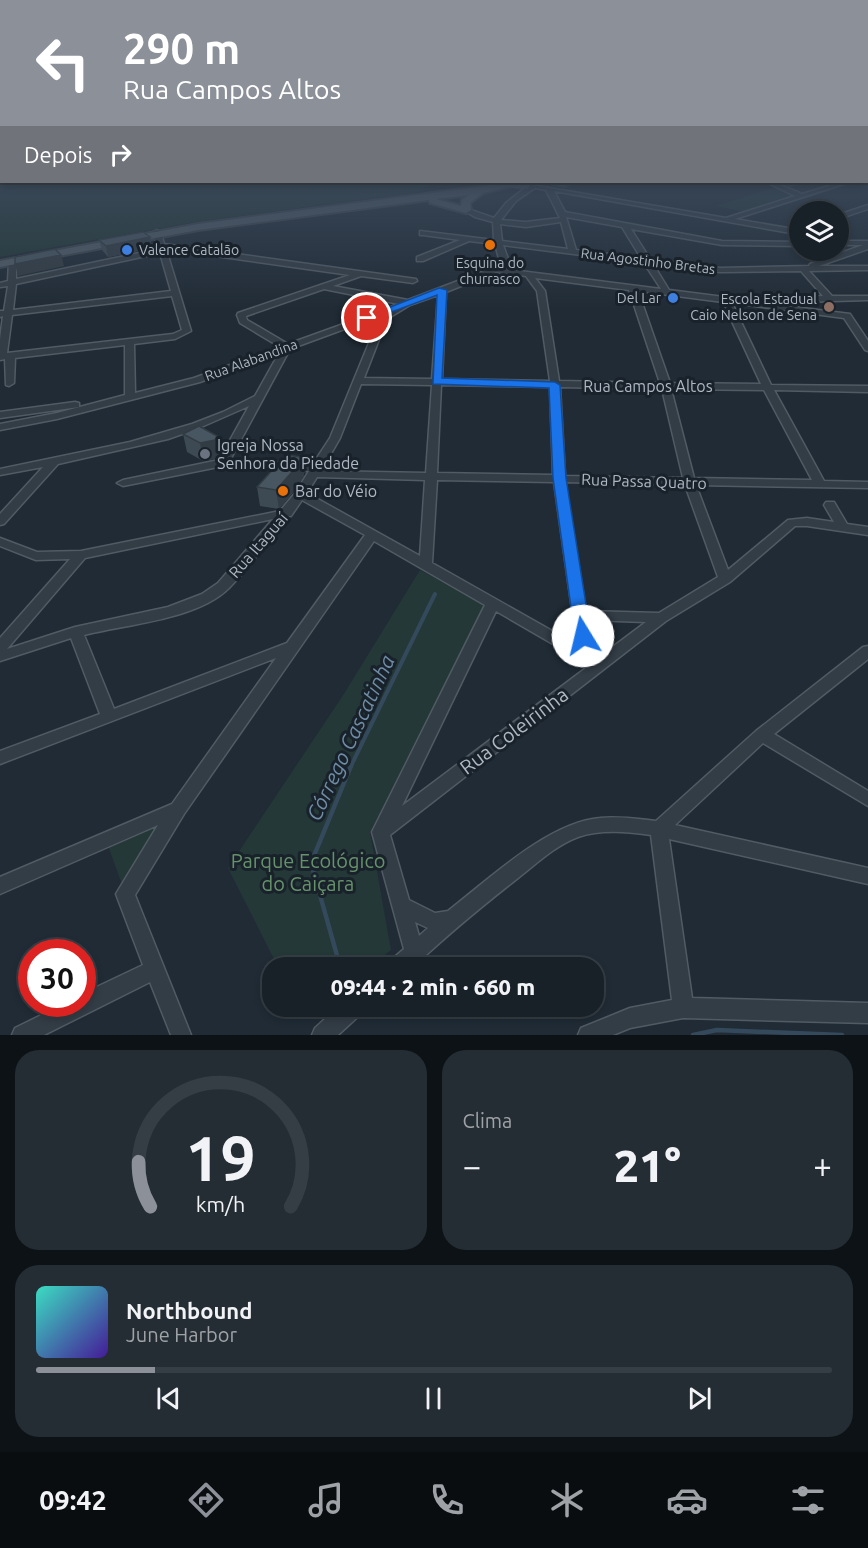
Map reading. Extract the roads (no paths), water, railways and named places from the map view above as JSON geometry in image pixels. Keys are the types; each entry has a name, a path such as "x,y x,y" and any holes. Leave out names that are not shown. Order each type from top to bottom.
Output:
{"main road":[{"path":"0,262 160,240 313,213"},
{"path":"0,262 12,263 320,213"}],"street":[{"path":"474,213 496,222 533,224 562,216 722,243 789,244"},
{"path":"501,213 496,222 506,267 529,275 847,316 868,348"},
{"path":"687,213 789,230"},
{"path":"725,220 746,213"},
{"path":"562,216 573,252"},
{"path":"626,226 644,260 667,293"},
{"name":"Rua Agostinho Bretas","path":"426,234 720,270 867,269"},
{"path":"766,244 789,235"},
{"path":"420,259 468,239"},
{"path":"4,357 182,334 187,327 160,240"},
{"path":"0,285 160,240 413,281"},
{"path":"849,243 868,244"},
{"path":"829,298 803,269 868,244"},
{"path":"9,383 4,357 4,313 12,283 12,263"},
{"name":"Rua Alabandina","path":"0,427 130,397 235,367 506,267"},
{"path":"223,463 286,347 241,318 253,309 363,273"},
{"path":"529,275 541,291 555,385 559,478 586,656"},
{"path":"323,287 409,304"},
{"path":"633,289 666,387 690,483 725,579"},
{"path":"426,565 442,290"},
{"path":"4,313 176,293"},
{"path":"726,300 868,298"},
{"path":"726,300 767,386 820,484"},
{"name":"Rua Itaguaí","path":"0,656 76,632 184,608 207,598 223,586 301,494 335,438 383,318 409,304"},
{"path":"129,341 130,397"},
{"name":"Rua Campos Altos","path":"357,381 868,389"},
{"path":"0,472 131,444 195,426 229,414 257,398"},
{"path":"0,415 118,400"},
{"path":"0,521 56,460"},
{"name":"Rua Passa Quatro","path":"123,483 223,463 315,471 431,476 868,485"},
{"path":"301,494 600,665"},
{"path":"830,505 842,526 868,531"},
{"path":"0,542 36,556 81,555 287,513"},
{"name":"Rua Coleirinha","path":"381,832 661,618 725,579 792,523 842,526"},
{"path":"181,1035 125,894 178,809 372,534"},
{"path":"0,646 81,555"},
{"path":"414,951 381,832 493,603"},
{"path":"580,615 661,618"},
{"path":"76,632 109,716"},
{"path":"0,758 292,646"},
{"path":"659,829 762,735 868,651"},
{"path":"762,735 868,799"},
{"path":"0,886 178,809"},
{"path":"408,957 452,919 544,847 573,831 598,825 621,824 659,829 868,876"},
{"path":"659,829 683,1008"},
{"path":"402,906 434,922 452,919"},
{"path":"22,1035 155,969"},
{"path":"588,1035 630,1018 683,1008 868,1012"},
{"path":"322,1035 342,1017"}],"waterway":[{"name":"Córrego Cascatinha","path":"350,768 435,594"},
{"name":"Córrego Cascatinha","path":"337,957 311,863 351,766"},
{"path":"693,1035 717,1030 842,1035"}],"place":[{"name":"Esquina do churrasco","path":"490,245"},
{"name":"Valence Catalão","path":"127,250"},
{"name":"Del Lar","path":"673,298"},
{"name":"Escola Estadual Caio Nelson de Sena","path":"829,307"},
{"name":"Igreja Nossa Senhora da Piedade","path":"205,454"},
{"name":"Bar do Véio","path":"283,491"}],"park label":[{"name":"Parque Ecológico do Caiçara","path":"308,872"}]}
